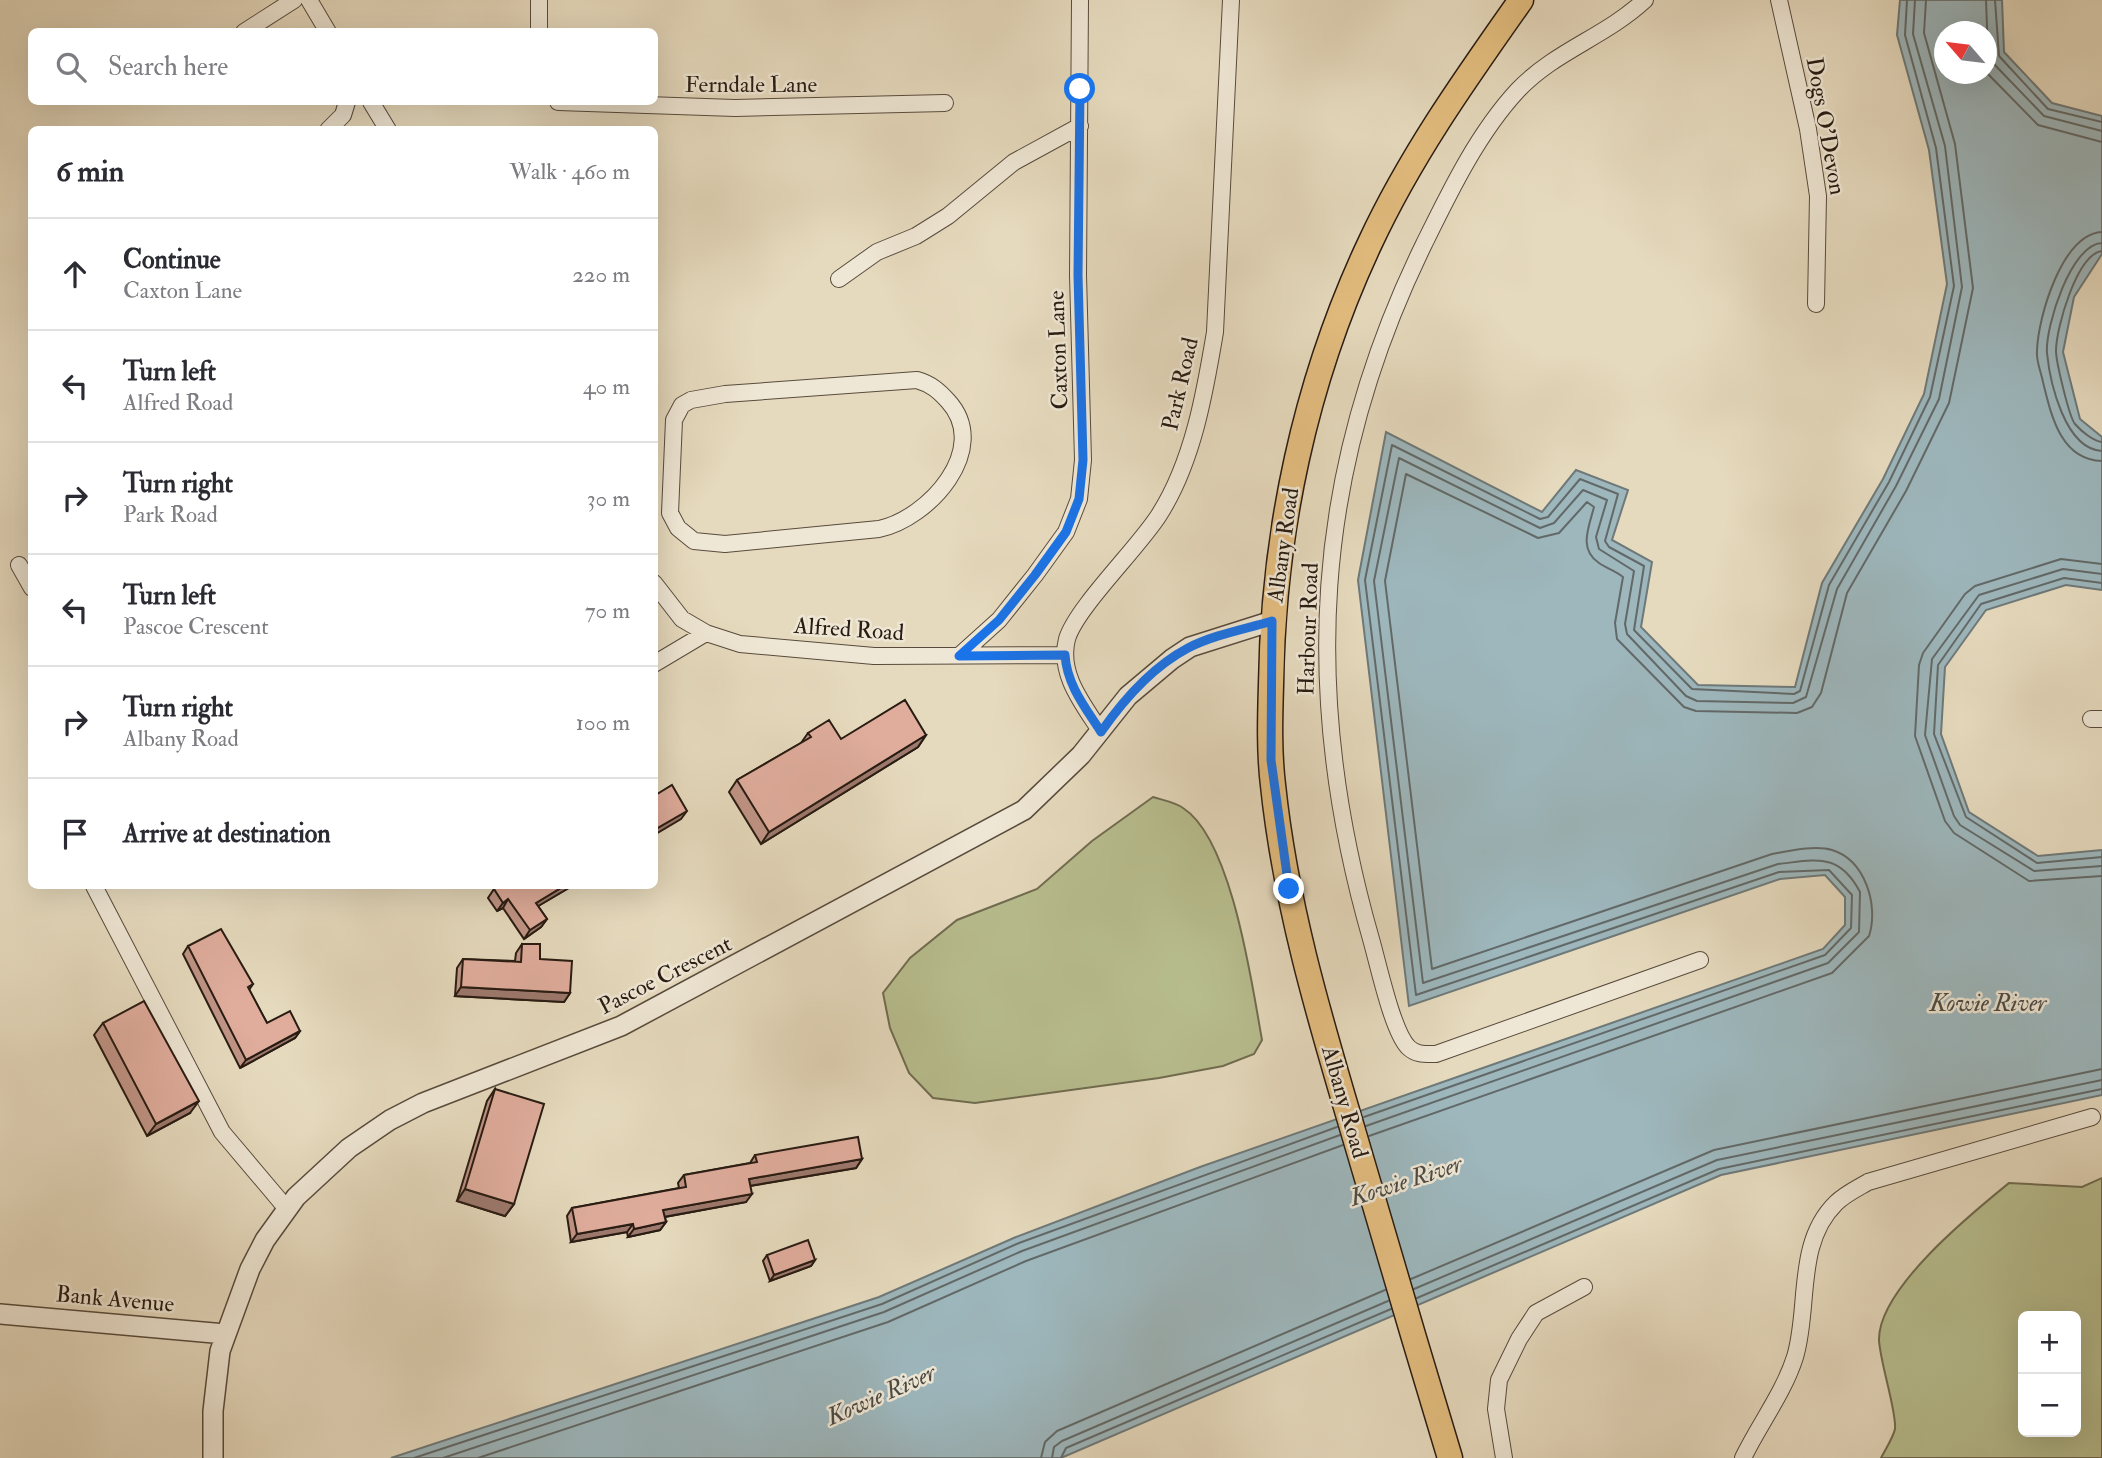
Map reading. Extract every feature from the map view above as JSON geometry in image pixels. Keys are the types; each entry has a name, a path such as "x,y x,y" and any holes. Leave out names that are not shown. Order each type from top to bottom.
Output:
{"main road":[{"name":"Albany Road","path":"1450,1458 1339,1084 1299,936 1280,841 1271,760 1272,621 1281,533 1301,442 1357,274 1384,215 1427,135 1521,0"}],"street":[{"path":"250,28 294,0"},
{"path":"309,0 326,28"},
{"path":"539,0 539,28"},
{"name":"Caxton Lane","path":"959,656 999,620 1035,575 1066,532 1079,499 1083,460 1078,275 1080,0"},
{"name":"Park Road","path":"1065,655 1073,627 1148,532 1171,496 1206,386 1216,318 1231,0"},
{"name":"Harbour Road","path":"1645,0 1609,30 1548,64 1516,92 1466,164 1412,269 1366,386 1345,473 1329,591 1325,677 1336,793 1357,889 1383,981 1400,1032 1408,1046 1419,1054 1436,1054 1700,960"},
{"name":"Dogs O'Devon","path":"1779,0 1808,129 1818,196 1816,304"},
{"name":"Ferndale Lane","path":"646,105 735,108 945,103"},
{"path":"332,126 343,115 345,105"},
{"path":"373,105 386,126"},
{"path":"839,279 877,252 916,236 948,216 1014,162 1080,126"},
{"path":"917,380 929,384 954,407 961,424 963,451 952,475 909,517 890,527 705,544 694,541 662,515 674,420 682,405 691,400 724,394 917,380"},
{"path":"19,565 28,581"},
{"name":"Alfred Road","path":"658,589 674,612 706,633 740,644 874,656 1065,655"},
{"name":"Pascoe Crescent","path":"213,1458 217,1372 225,1334 250,1269 287,1209 327,1167 390,1120 470,1083 561,1052 621,1026 701,986 1024,810 1063,774 1101,732 1128,696 1172,659 1190,647 1272,621"},
{"path":"658,662 706,633"},
{"path":"1065,655 1066,671 1072,684 1101,732"},
{"path":"96,889 222,1132 287,1209"},
{"path":"1743,1458 1795,1359 1801,1335 1805,1301 1804,1280 1808,1261 1819,1231 1836,1203 1868,1182 2092,1117"},
{"path":"1504,1458 1496,1409 1499,1380 1519,1339 1536,1313 1584,1287"},
{"name":"Bank Avenue","path":"0,1314 225,1334"}],"green space":[{"path":"1153,797 1183,808 1200,825 1215,850 1227,881 1246,951 1262,1040 1254,1054 1223,1066 1159,1078 975,1103 933,1098 909,1073 890,1028 883,993 910,958 957,920 1037,889 1092,841"},
{"path":"2102,1178 2102,1458 1881,1458 1895,1429 1879,1340 1883,1320 1894,1298 1930,1254 1951,1232 2009,1183 2082,1187"}],"water":[{"name":"Kowie River","path":"1900,0 2002,0 2004,52 2052,103 2102,116 2102,254 2074,297 2063,352 2080,419 2102,437 2102,590 2066,585 1986,610 1945,667 1941,734 1969,812 2038,856 2102,850 2102,1095 1721,1175 1061,1458 391,1458 879,1297 1016,1237 1200,1167 1823,949 1845,925 1845,897 1825,875 1780,879 1409,1006 1358,580 1386,432 1542,512 1576,470 1628,490 1612,540 1652,562 1641,627 1698,685 1795,687 1822,583 1883,479 1924,394 1947,284 1929,150 1897,35"}],"building":[{"path":"905,700 926,735 769,832 737,780 811,737 808,733 829,720 841,739"},
{"path":"672,785 687,811 658,828 658,794"},
{"path":"494,889 559,889 536,903 547,919 530,930 508,899 503,903"},
{"path":"221,929 253,984 248,987 267,1023 290,1011 300,1031 246,1060 188,946"},
{"path":"522,944 540,944 540,959 572,961 570,993 461,987 463,959 521,962"},
{"path":"144,1001 199,1101 156,1124 103,1023"},
{"path":"495,1089 544,1104 514,1204 465,1189"},
{"path":"858,1137 862,1159 749,1179 752,1194 663,1210 666,1222 634,1229 633,1224 577,1234 572,1208 686,1187 684,1175 757,1162 755,1155"},
{"path":"808,1240 815,1260 774,1275 767,1255"}],"route":[{"path":"1080,89 1078,275 1083,460 1079,499 1066,532 1035,575 999,620 959,656 1065,655 1066,671 1072,684 1101,732 1128,696 1156,671 1190,647 1272,621 1271,760 1280,841 1289,889"}]}
